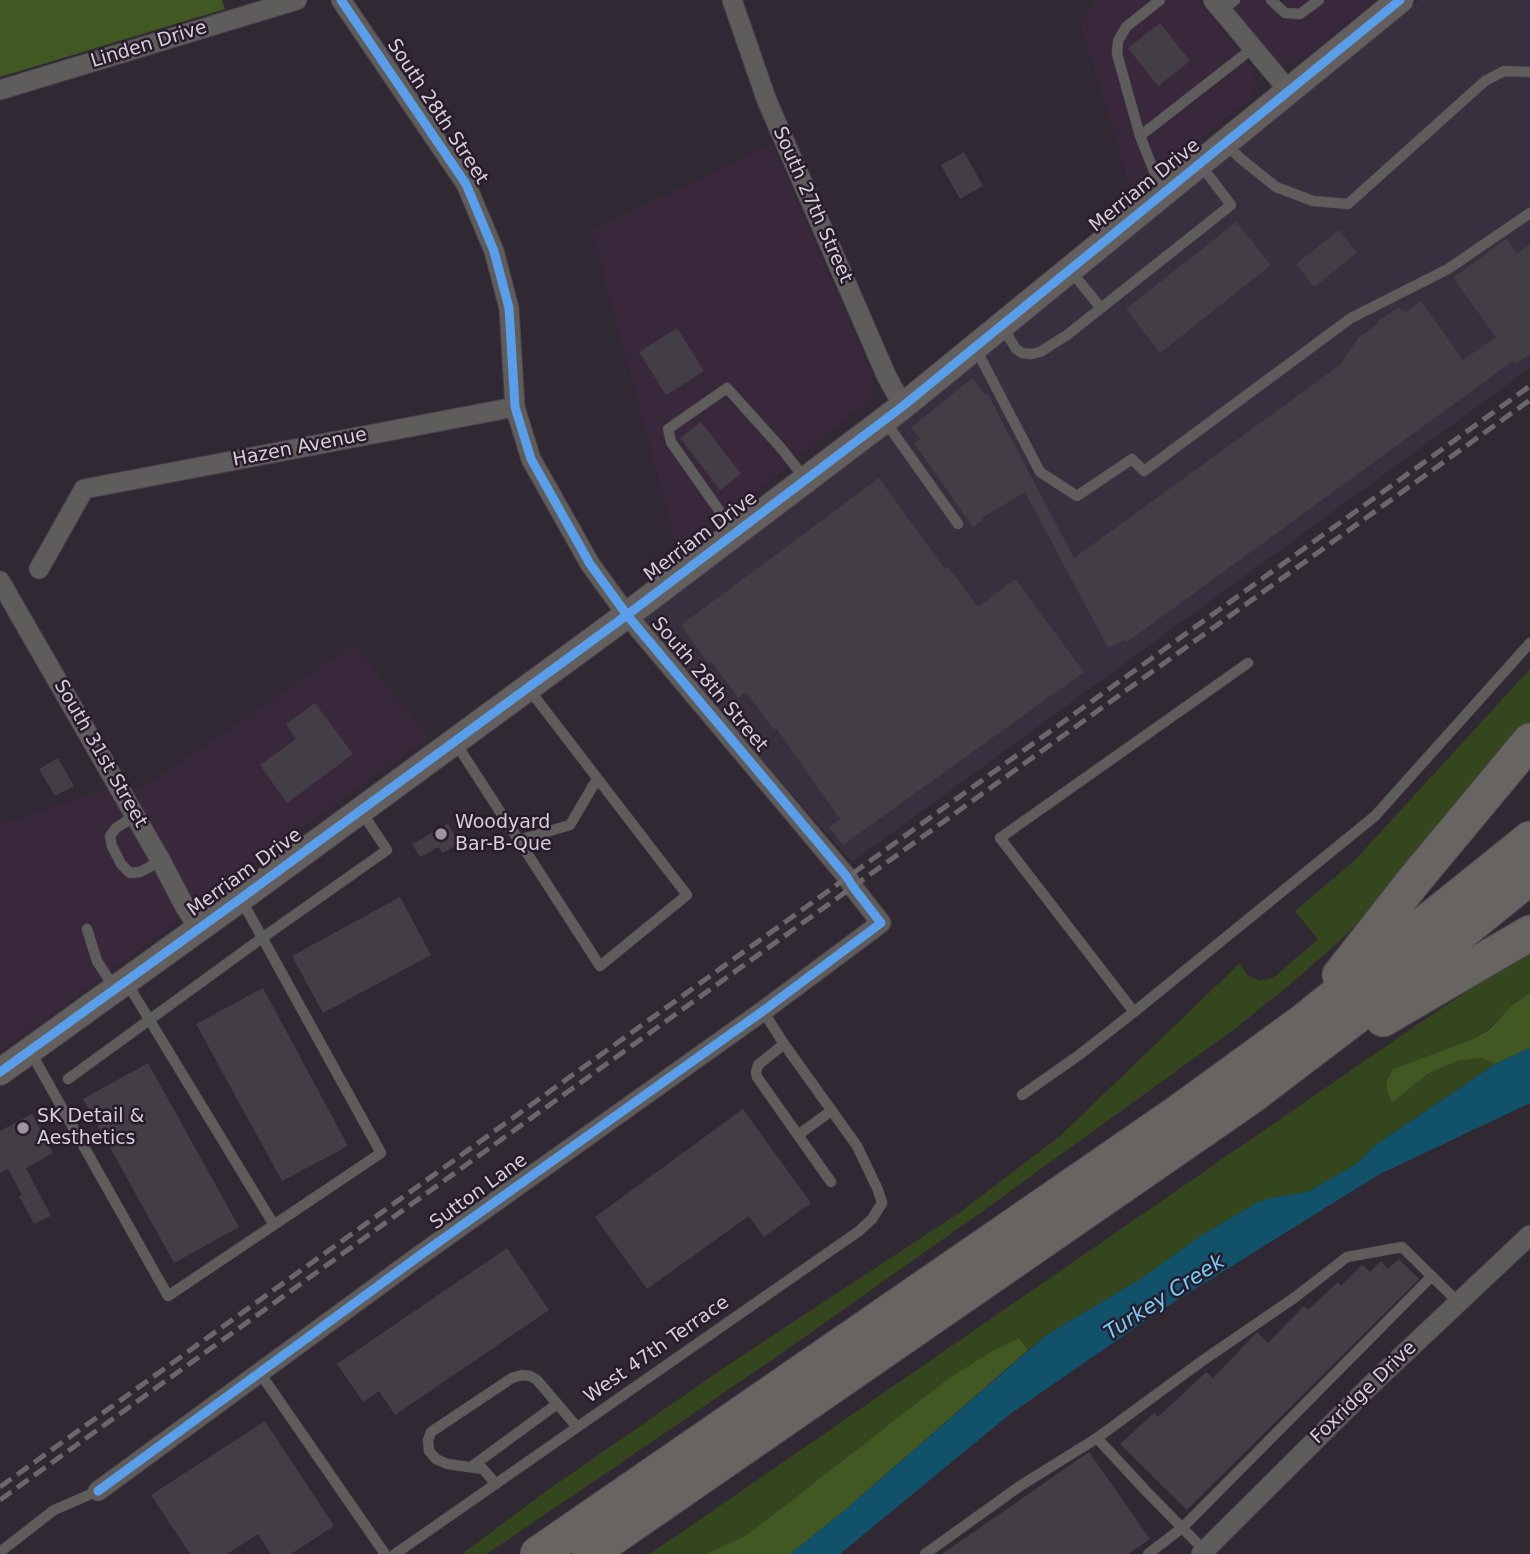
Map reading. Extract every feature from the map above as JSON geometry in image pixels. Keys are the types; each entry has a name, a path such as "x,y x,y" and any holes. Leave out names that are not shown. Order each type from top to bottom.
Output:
{"highway":[{"path":"1304,1021 1413,882 1530,741"},
{"path":"538,1554 1072,1187 1304,1021 1530,839"},
{"path":"589,1554 1250,1097 1388,992 1530,877"},
{"path":"1250,1097 1530,933"}],"main road":[{"name":"Merriam Drive","path":"0,1072 528,688 894,413 1289,91 1390,3"}],"street":[{"name":"Linden Drive","path":"0,90 297,0"},
{"name":"South 28th Street","path":"341,0 466,184 494,251 509,307 515,407 531,458 590,564 627,615 847,877 881,923"},
{"name":"South 27th Street","path":"732,0 767,101 887,377 894,413"},
{"path":"1223,4 1253,48 1289,91"},
{"name":"Hazen Avenue","path":"38,569 84,489 515,407"},
{"name":"South 31st Street","path":"0,581 199,928"},
{"name":"Sutton Lane","path":"98,1491 881,923"},
{"name":"Foxridge Drive","path":"1202,1552 1374,1382 1530,1235"}],"lane":[{"path":"1160,0 1126,27 1118,41 1117,54 1140,136 1153,169 1167,191"},
{"path":"1271,0 1284,13 1300,14 1319,0"},
{"path":"1140,136 1253,48"},
{"path":"1225,143 1276,187 1313,201 1348,204 1485,81 1504,71 1530,72"},
{"path":"1002,326 1016,349 1022,353 1041,352 1067,335 1231,205 1200,163"},
{"path":"975,348 1040,472 1077,496 1132,459 1144,471 1351,318 1448,269 1530,212"},
{"path":"1070,270 1101,308"},
{"path":"736,533 671,442 668,429 727,388 781,447 806,480"},
{"path":"894,413 958,524"},
{"path":"1022,1095 1134,1012 1375,816 1530,643"},
{"path":"1134,1012 1000,838 1248,663"},
{"path":"455,741 600,966 687,895 528,688"},
{"path":"519,840 570,825 597,779"},
{"path":"68,1079 387,850 360,810"},
{"path":"135,816 116,828 110,836 121,864 130,873 140,872 161,862"},
{"path":"30,1051 168,1296 381,1153 240,899"},
{"path":"87,929 97,961 149,1019 274,1225"},
{"path":"763,1011 831,1111 798,1135"},
{"path":"784,1045 758,1065 757,1077 831,1182"},
{"name":"West 47th Terrace","path":"395,1554 859,1231 872,1219 882,1203 878,1190 857,1146 831,1111"},
{"path":"925,1554 1020,1486 1097,1438 1294,1298 1347,1257 1402,1247 1458,1302"},
{"path":"1148,1554 1182,1528 1258,1454 1432,1276"},
{"path":"260,1373 385,1554"},
{"path":"496,1484 483,1469 447,1464 436,1459 429,1451 428,1440 431,1432 512,1378 522,1375 537,1380 577,1427"},
{"path":"471,1467 557,1404"},
{"path":"1097,1438 1202,1552"},
{"path":"0,1552 54,1510 98,1491"}],"shaded area":[{"path":"1096,0 1198,0 1255,74 1256,88 1250,99 1132,193 1080,22"},
{"path":"1224,0 1376,0 1301,60 1284,63 1276,62"},
{"path":"1419,0 1530,0 1530,368 852,862 649,630 645,616 650,608"},
{"path":"772,144 870,371 873,381 872,394 868,401 679,554 592,230"},
{"path":"354,645 429,737 215,891 192,895 186,891 129,796"},
{"path":"110,787 178,909 174,924 0,1051 0,825"}],"green space":[{"path":"0,0 222,0 225,9 0,77"},
{"path":"1530,669 1530,722 1392,886 1345,936 1293,982 1236,1028 772,1360 487,1554 462,1554 545,1492 728,1365 959,1213 1060,1136 1240,963 1247,975 1260,981 1273,978 1318,939 1295,911 1355,860"},
{"path":"1530,950 1530,993 1510,1007 1489,1029 1471,1040 1393,1069 1387,1091 1392,1103 1427,1074 1457,1061 1482,1058 1495,1064 1377,1144 1356,1164 1308,1192 1258,1202 1199,1237 1139,1280 1045,1336 1028,1350 1019,1338 945,1381 747,1535 706,1554 650,1554 1421,1022"},
{"path":"1530,993 1530,1048 1495,1064 1482,1058 1457,1061 1427,1074 1392,1103 1387,1091 1387,1080 1393,1069 1471,1040 1489,1030 1510,1007"},
{"path":"1019,1338 1028,1350 845,1510 790,1554 706,1554 747,1535 945,1381 989,1353"}],"water":[{"name":"Turkey Creek","path":"1530,1048 1530,1103 1378,1175 1155,1314 1010,1414 840,1554 790,1554 845,1510 1045,1336 1139,1280 1199,1237 1258,1202 1308,1192 1356,1164 1377,1144 1495,1064"}],"building":[{"path":"1160,23 1190,61 1158,86 1128,48"},
{"path":"964,152 983,186 960,199 941,165"},
{"path":"1236,222 1271,265 1160,353 1126,309"},
{"path":"1339,230 1357,253 1314,287 1296,264"},
{"path":"1506,239 1517,254 1530,244 1530,354 1516,364 1513,361 1127,642 1126,640 1108,648 1025,492 982,518 983,520 973,527 914,443 920,439 911,428 972,378 985,394 987,393 1074,558 1340,365 1359,337 1399,307 1406,312 1421,301 1463,360 1496,337 1453,278"},
{"path":"677,328 704,371 666,395 639,352"},
{"path":"701,422 741,474 720,490 680,438"},
{"path":"879,478 945,569 948,567 978,607 1015,579 1084,672 843,845 829,827 840,819 776,728 774,730 746,692 738,698 711,661 708,663 681,625"},
{"path":"315,703 353,754 287,803 260,765 296,739 286,724"},
{"path":"58,758 74,786 55,796 39,769"},
{"name":"Woodyard Bar-B-Que","path":"448,824 459,844 442,853 439,847 420,857 412,844"},
{"path":"400,897 431,955 323,1013 292,956"},
{"path":"263,988 348,1146 282,1181 196,1024"},
{"path":"148,1063 239,1227 174,1263 83,1099"},
{"path":"743,1109 811,1203 764,1237 749,1216 647,1289 595,1217"},
{"path":"32,1114 53,1153 26,1168 51,1216 34,1224 8,1169 0,1173 0,1131"},
{"path":"507,1248 549,1310 395,1415 379,1391 363,1402 337,1364"},
{"path":"1399,1259 1419,1279 1187,1510 1120,1444 1154,1413 1158,1417 1206,1372 1213,1378 1257,1332 1268,1343 1304,1306 1308,1310 1338,1282 1341,1286 1362,1265 1370,1272 1381,1261 1388,1269"},
{"path":"265,1421 334,1526 291,1554 271,1554 258,1534 227,1554 190,1554 151,1495"},
{"path":"1089,1452 1150,1539 1128,1554 942,1554"}],"railway":[{"path":"0,1487 1530,386"},
{"path":"0,1500 1530,400"}],"cycle path":[{"path":"98,1491 881,923 847,877 627,615 590,564 531,459 515,407 509,308 494,251 466,184 341,0"},
{"path":"0,1072 627,615 903,406 1400,0"}],"place":[{"name":"Woodyard Bar-B-Que","path":"441,834"},
{"name":"SK Detail & Aesthetics","path":"23,1128"}]}
